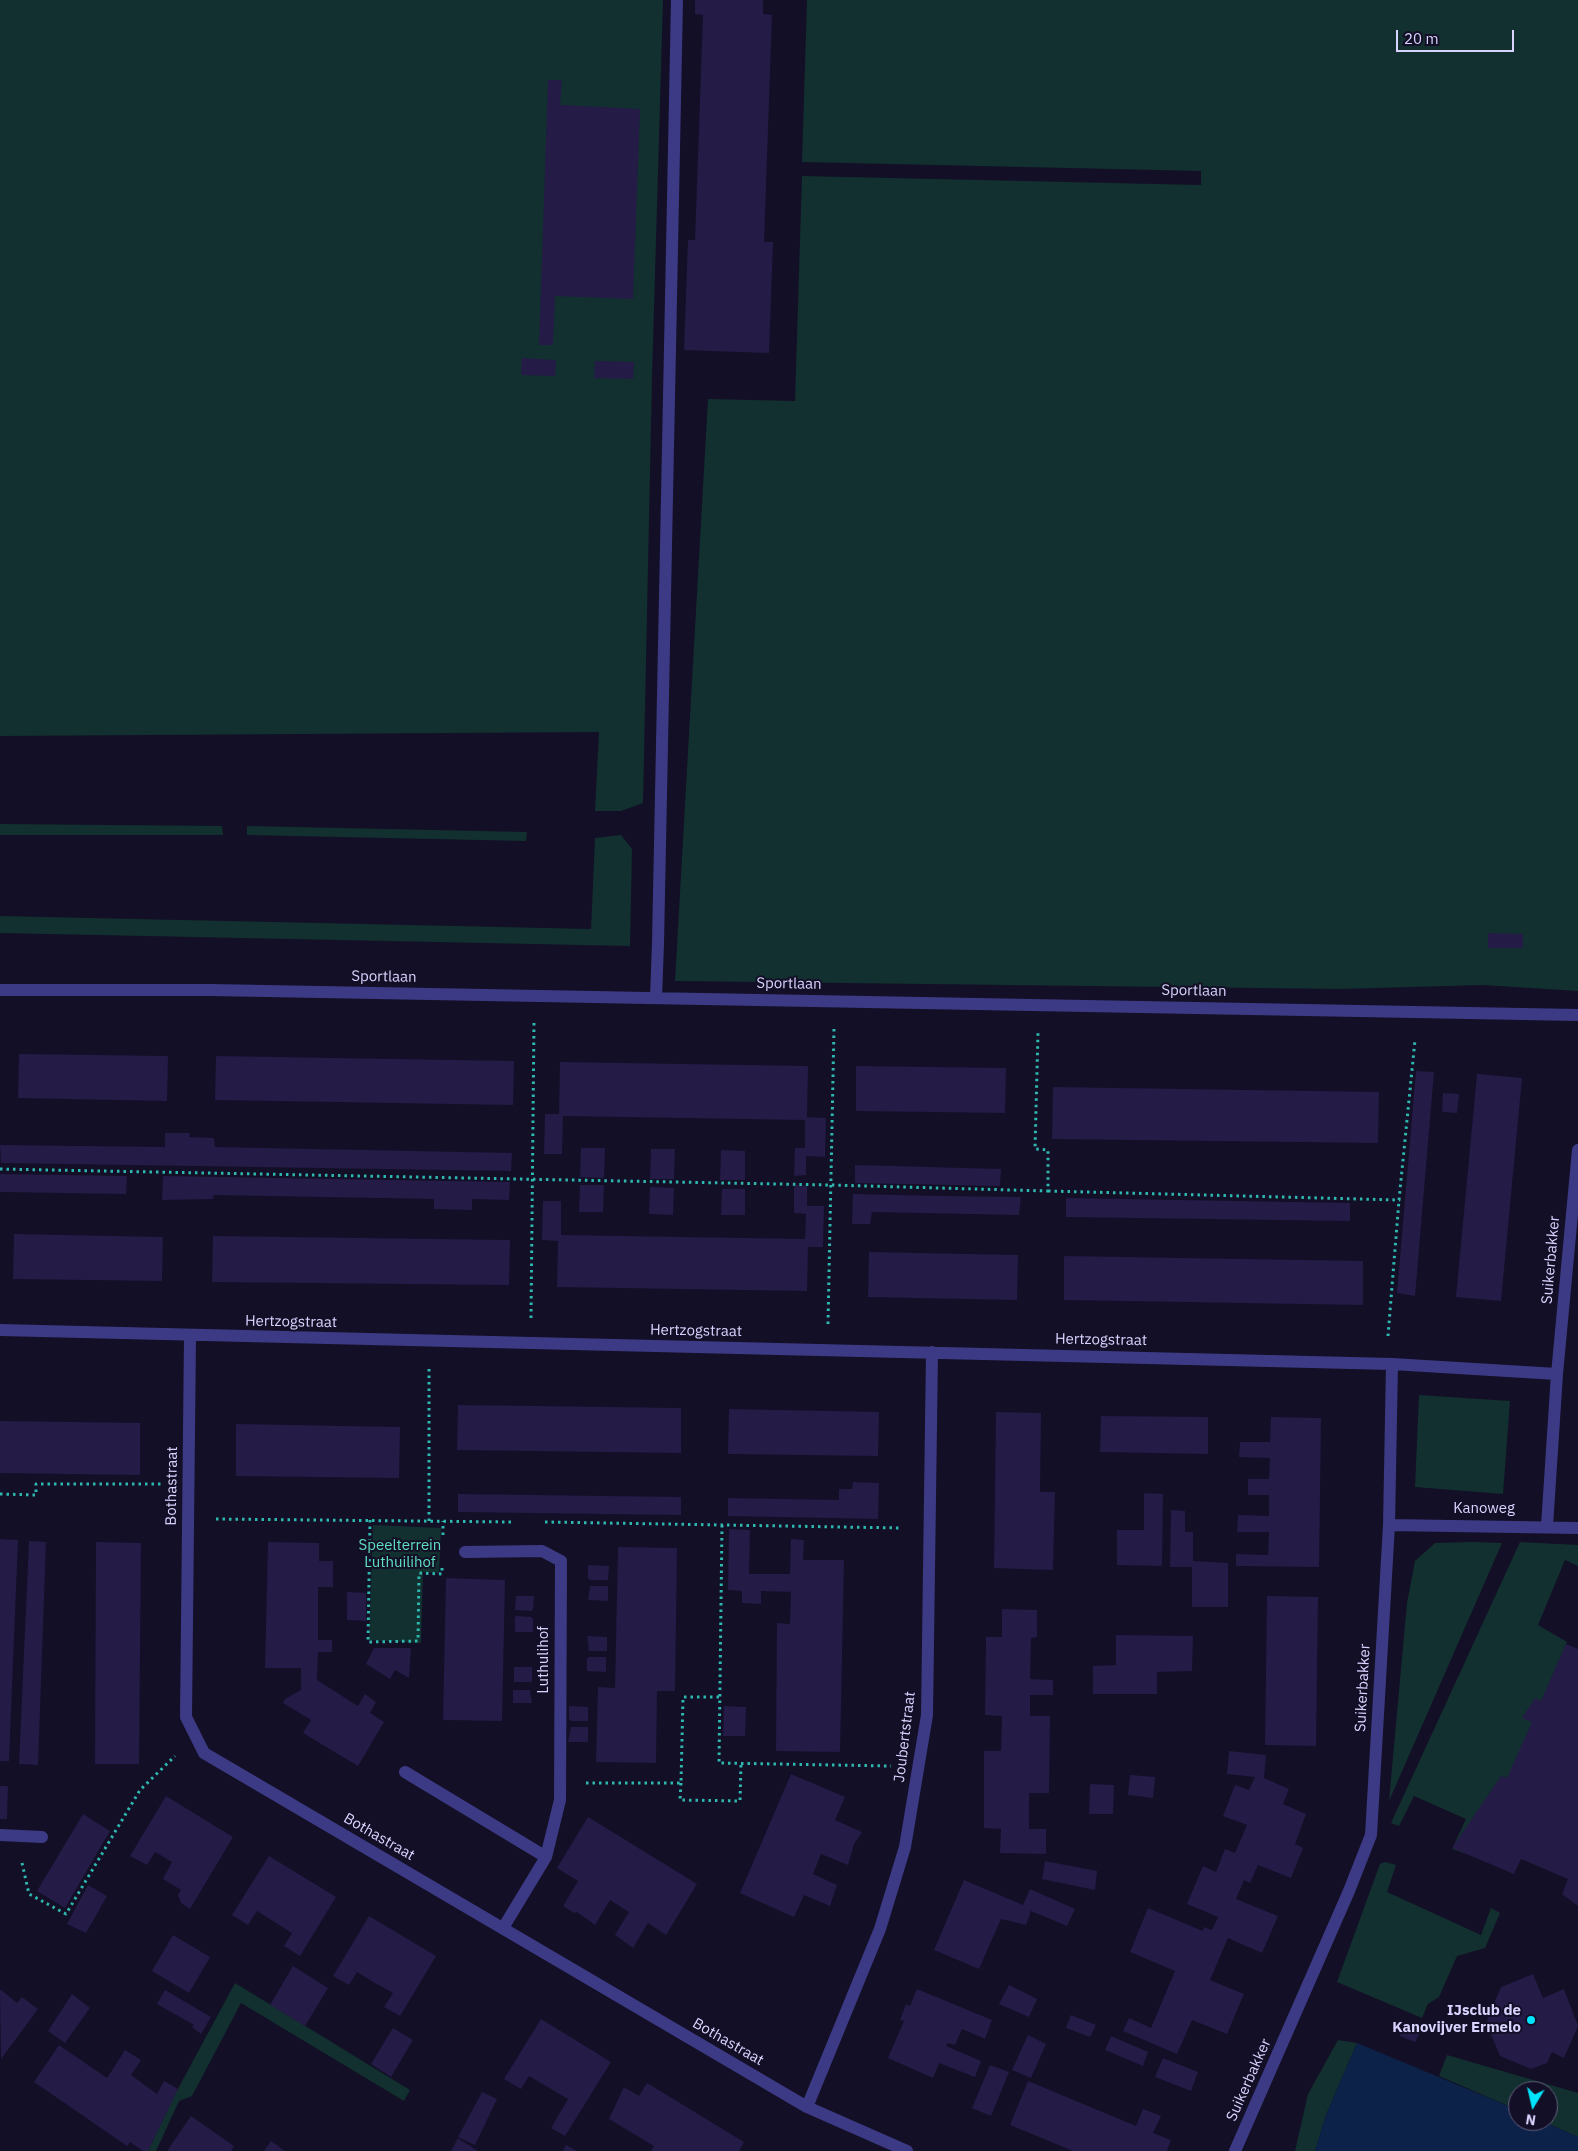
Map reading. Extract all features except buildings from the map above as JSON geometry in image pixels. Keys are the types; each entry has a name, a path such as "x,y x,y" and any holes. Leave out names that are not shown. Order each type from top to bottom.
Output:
{"street":[{"path":"656,998 678,0"},
{"name":"Sportlaan","path":"0,990 211,990 1578,1015"},
{"name":"Suikerbakker","path":"1547,1526 1556,1374 1578,1150"},
{"name":"Hertzogstraat","path":"0,1330 1389,1364"},
{"name":"Bothastraat","path":"190,1336 186,1717 204,1753 807,2107 907,2151"},
{"name":"Joubertstraat","path":"807,2107 880,1929 905,1847 928,1716 932,1352"},
{"path":"1389,1364 1556,1374"},
{"name":"Suikerbakker","path":"1235,2151 1350,1891 1371,1835 1389,1525 1389,1364"},
{"name":"Kanoweg","path":"1389,1525 1547,1526 1578,1528"},
{"name":"Luthulihof","path":"465,1552 542,1551 561,1561 560,1800 546,1857 503,1928"},
{"path":"405,1772 546,1857"},
{"path":"0,1835 42,1837"}],"path":[{"path":"531,1343 534,996"},
{"path":"828,1350 834,1001"},
{"path":"1038,1005 1035,1149 1048,1150 1048,1191"},
{"path":"1389,1364 1399,1200 1417,1012"},
{"path":"0,1170 532,1178 1399,1200"},
{"path":"428,1520 429,1341"},
{"path":"0,1494 36,1495 36,1484 188,1484"},
{"path":"188,1518 513,1522"},
{"path":"370,1520 368,1642 418,1641 419,1573 442,1574 442,1565"},
{"path":"443,1521 443,1538"},
{"path":"543,1522 930,1529"},
{"path":"722,1525 719,1763 919,1766"},
{"path":"720,1697 683,1697 680,1800 740,1801 741,1764"},
{"path":"16,1836 29,1894 66,1914 140,1790 196,1736"},
{"path":"560,1783 681,1783"}],"green space":[{"path":"0,0 663,0 652,377 643,803 621,811 595,811 599,732 0,736"},
{"path":"807,0 1578,0 1578,991 1483,985 1341,989 675,981 708,399 795,401 802,176 1201,185 1201,171 802,162"},
{"path":"0,824 222,826 223,835 0,835"},
{"path":"247,826 527,832 526,841 247,835"},
{"path":"621,835 632,849 630,946 0,933 0,916 591,929 595,838"},
{"path":"1419,1395 1510,1401 1503,1494 1415,1487"},
{"name":"Speelterrein Luthuilihof","path":"373,1525 441,1528 439,1573 423,1572 421,1643 369,1640"},
{"path":"1520,1542 1578,1545 1578,1566 1565,1560 1538,1625 1567,1642 1476,1857 1452,1849 1466,1819 1414,1796 1399,1826 1391,1823"},
{"path":"1435,1543 1502,1543 1389,1801 1407,1603 1415,1561"},
{"path":"1385,1862 1396,1865 1387,1892 1481,1935 1491,1908 1500,1913 1485,1948 1457,1956 1439,1997 1428,2004 1422,2018 1337,1982 1380,1864"},
{"path":"235,1983 410,2090 404,2101 241,2003 192,2096 179,2101 156,2151 148,2151 173,2098"},
{"path":"1338,2040 1357,2043 1326,2115 1315,2151 1295,2151 1308,2094"},
{"path":"1447,2055 1537,2081 1508,2081 1508,2106 1439,2076"},
{"path":"1558,2087 1578,2093 1578,2137 1558,2128"}],"water":[{"path":"1357,2043 1508,2106 1508,2131 1558,2131 1558,2128 1578,2137 1578,2151 1315,2151 1326,2115"}],"place":[{"name":"IJsclub de Kanovijver Ermelo","path":"1531,2020"}]}
